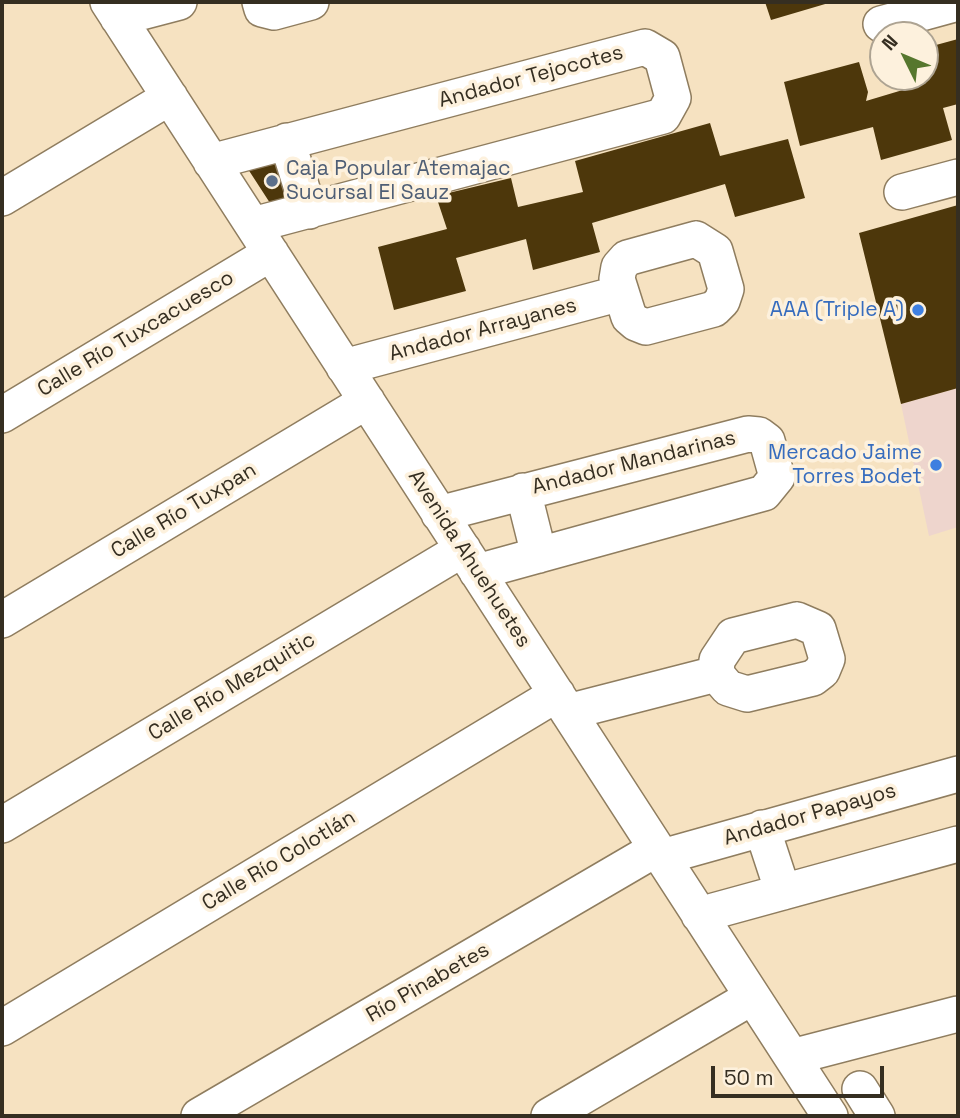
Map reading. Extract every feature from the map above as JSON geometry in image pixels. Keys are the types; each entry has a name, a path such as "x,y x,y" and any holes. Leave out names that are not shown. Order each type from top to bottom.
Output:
{"street":[{"path":"113,10 178,2"},
{"path":"260,2 262,9 274,12 311,2"},
{"path":"892,21 958,3"},
{"name":"Avenida Ahuehuetes","path":"113,10 830,1116"},
{"name":"Andador Tejocotes","path":"211,162 645,47 662,57 673,98 663,116 309,211 262,239"},
{"path":"2,198 170,97"},
{"path":"287,141 309,211"},
{"path":"902,192 958,177"},
{"name":"Calle Río Tuxcacuesco","path":"2,415 262,239"},
{"name":"Andador Arrayanes","path":"344,366 621,293"},
{"name":"Calle Río Tuxpan","path":"2,620 366,401"},
{"name":"Andador Mandarinas","path":"439,514 748,434 759,435 767,441 777,477 764,493 539,555 470,561"},
{"path":"523,491 539,555"},
{"name":"Calle Río Mezquitic","path":"2,825 470,561"},
{"name":"Calle Río Colotlán","path":"2,1028 562,703 716,674"},
{"name":"Andador Papayos","path":"659,853 762,828 958,774"},
{"path":"762,828 783,892"},
{"path":"699,915 958,844"},
{"name":"Río Pinabetes","path":"199,1116 659,853"},
{"path":"549,1116 752,997"},
{"path":"792,1057 958,1014"}],"shaded area":[{"name":"Mercado Jaime Torres Bodet","path":"958,388 958,527 929,536 901,404"}],"building":[{"path":"765,2 832,2 771,20"},
{"path":"958,39 958,104 943,108 952,140 881,160 873,127 800,146 784,82 859,62 868,92 866,101 899,91 939,91 939,44"},
{"path":"710,123 720,156 788,139 805,198 735,217 725,184 592,223 600,252 533,270 526,239 456,258 466,291 394,310 378,247 447,229 436,196 511,178 518,207 583,192 575,161"},
{"name":"Caja Popular Atemajac Sucursal El Sauz","path":"280,153 292,197 270,203 246,166"},
{"name":"AAA (Triple A)","path":"958,205 958,388 901,404 859,233"}],"place":[{"name":"Caja Popular Atemajac Sucursal El Sauz","path":"272,181"},
{"name":"AAA (Triple A)","path":"918,310"},
{"name":"Mercado Jaime Torres Bodet","path":"936,465"}]}
